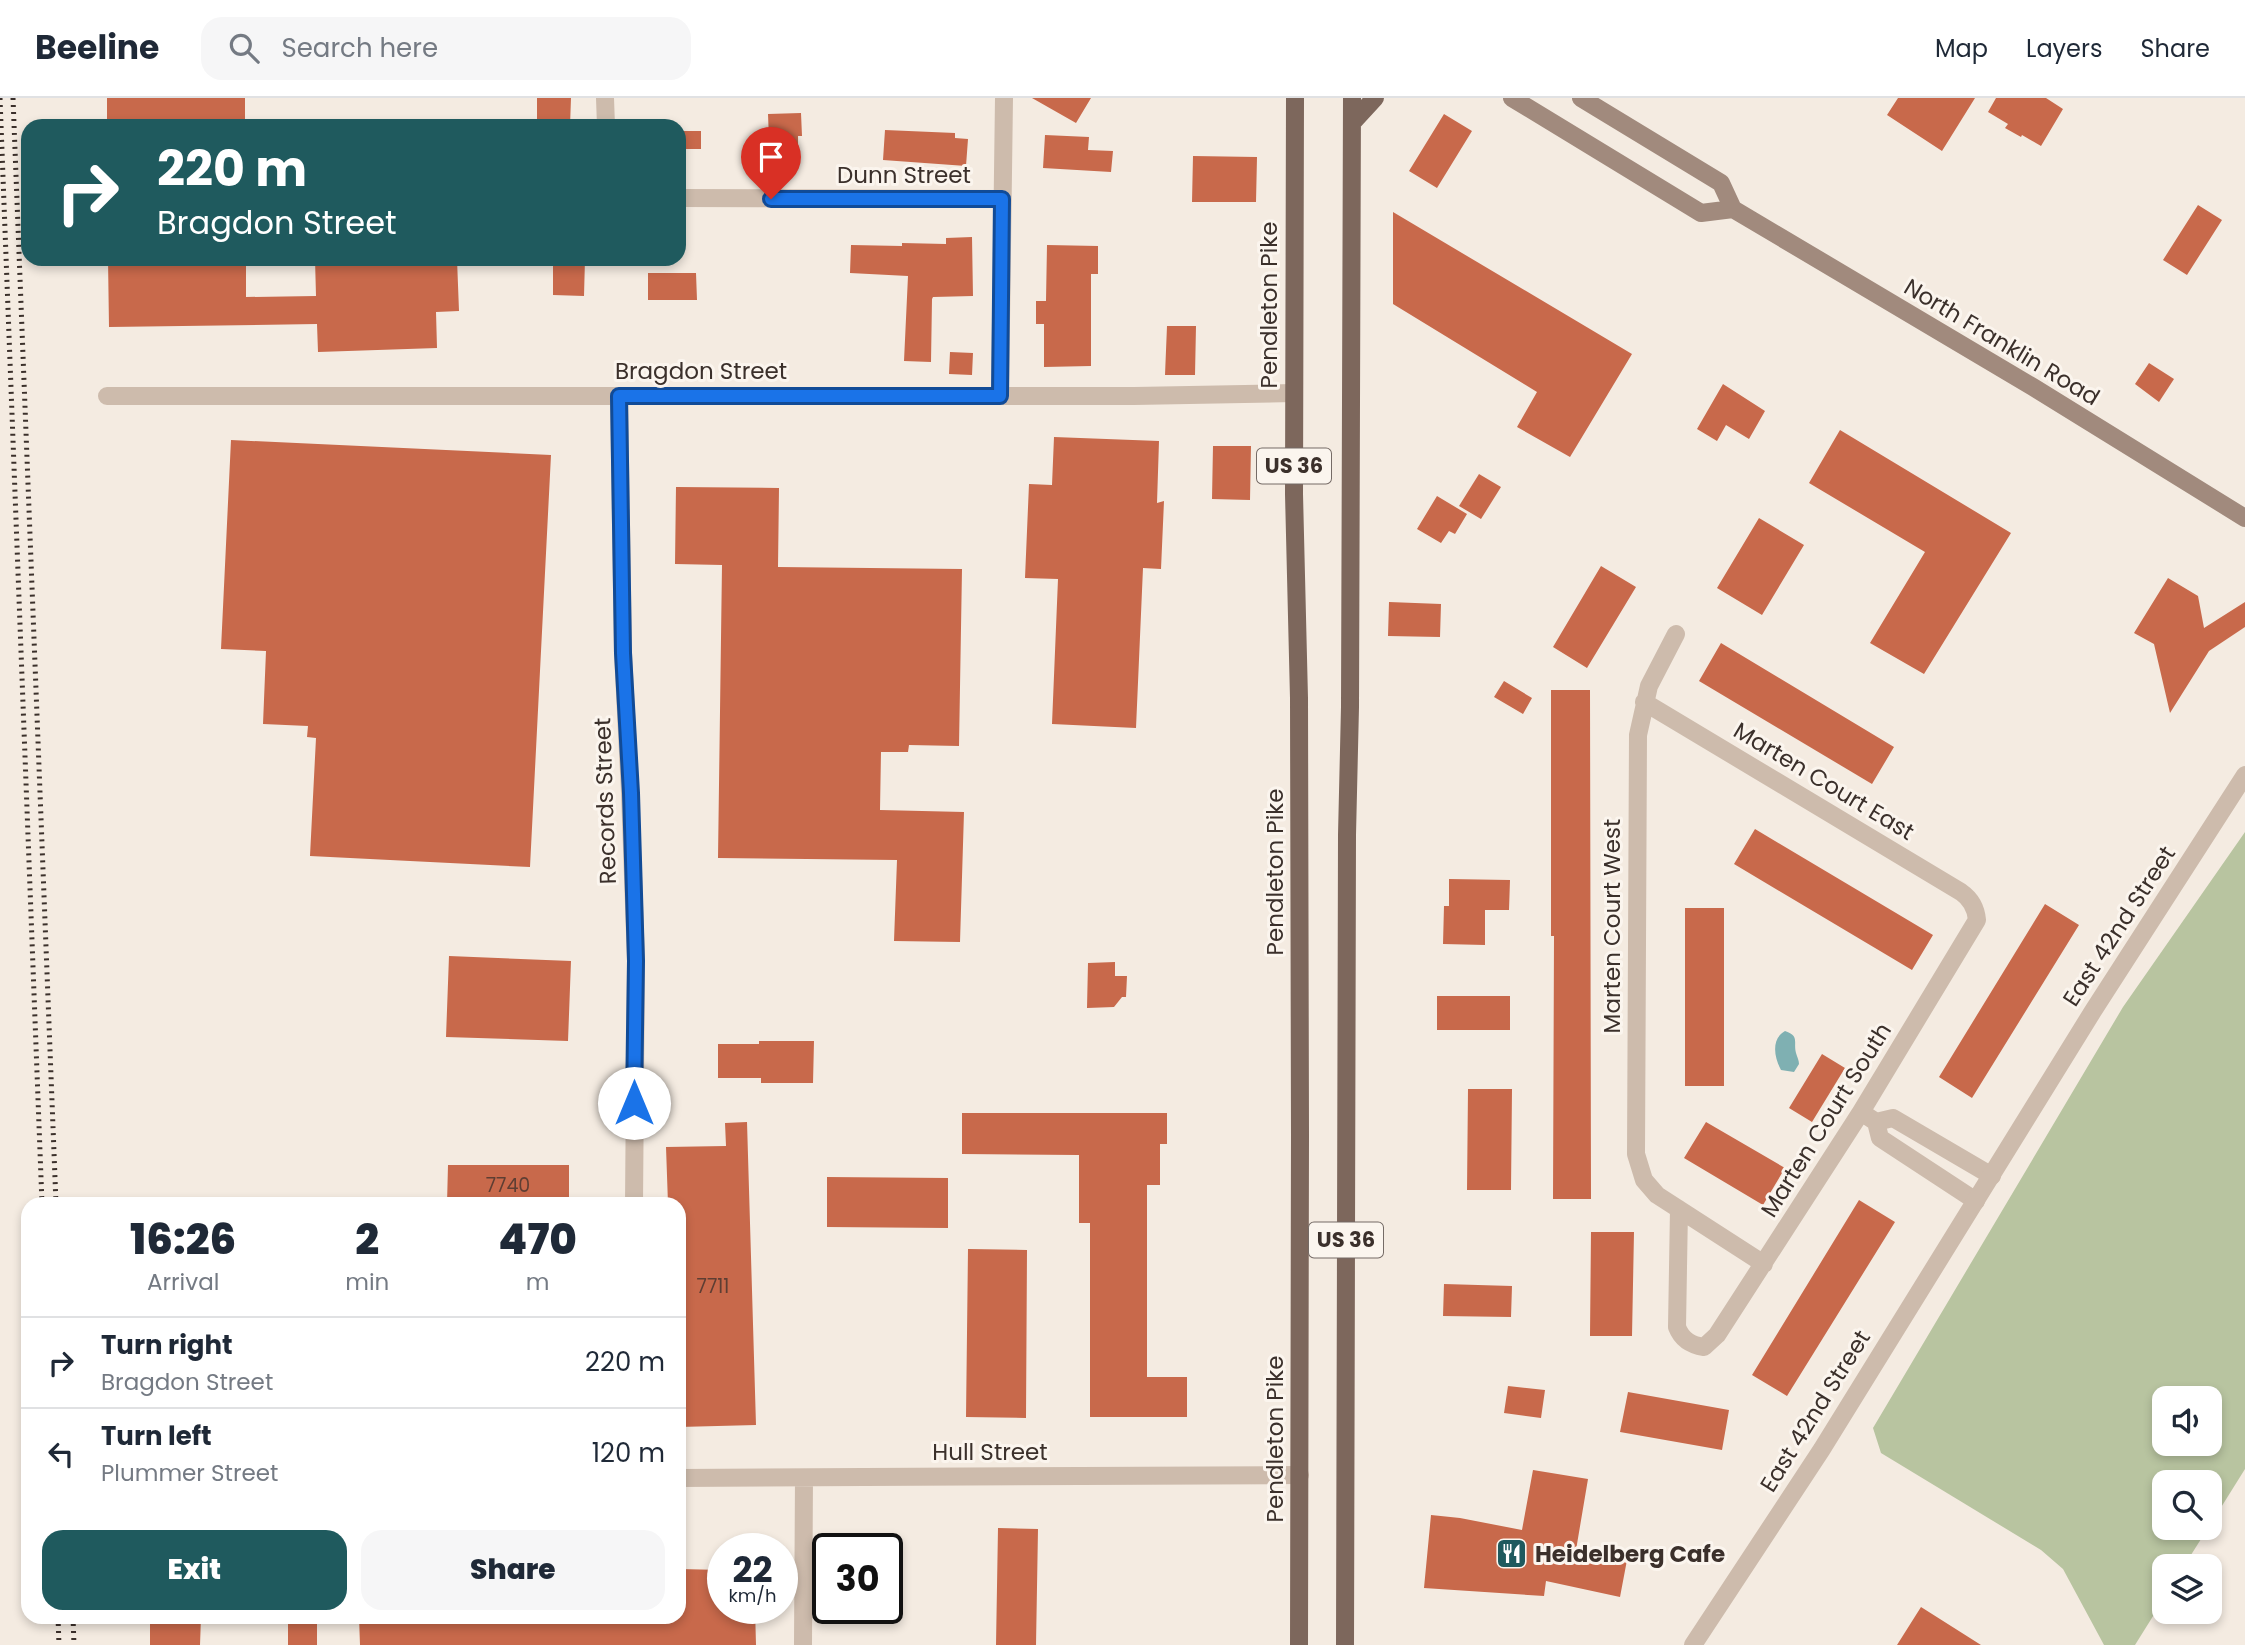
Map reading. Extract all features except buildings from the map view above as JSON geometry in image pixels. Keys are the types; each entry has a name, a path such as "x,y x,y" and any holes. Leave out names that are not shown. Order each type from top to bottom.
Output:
{"main road":[{"name":"Pendleton Pike","path":"1295,98 1295,598 1299,708 1299,1645"},
{"name":"US 36","path":"1345,1645 1352,98"},
{"path":"1352,123 1375,98"},
{"path":"1513,98 1701,213 1733,209"},
{"name":"North Franklin Road","path":"1581,98 1721,183 1733,209 2042,393 2245,518"}],"street":[{"path":"605,98 606,119"},
{"path":"1000,396 1004,98"},
{"name":"Dunn Street","path":"686,198 1002,199"},
{"name":"Bragdon Street","path":"107,396 1000,396 1294,393"},
{"name":"Records Street","path":"619,396 623,653 636,961 634,1197"},
{"name":"Marten Court West","path":"1676,634 1654,676 1644,702 1639,726 1636,1154 1647,1184 1663,1200 1764,1264"},
{"name":"Marten Court East","path":"1644,702 1961,891 1974,906"},
{"name":"East 42nd Street","path":"1693,1645 1822,1449 2093,1011 2245,775"},
{"name":"Marten Court South","path":"1679,1209 1677,1326 1684,1340 1704,1347 1713,1340 1869,1117 1974,928 1977,920 1974,906"},
{"path":"1869,1117 1893,1118 1992,1176"},
{"path":"1869,1117 1880,1138 1976,1201"},
{"name":"Hull Street","path":"686,1478 1300,1475"},
{"path":"803,1645 804,1478"}],"green space":[{"path":"2245,832 2245,1469 2222,1506 2222,1470 2152,1470 2152,1540 2200,1540 2192,1554 2152,1554 2152,1618 2135,1645 2104,1645 2063,1569 2041,1550 1881,1453 1873,1428 2123,1007"}],"water":[{"path":"1785,1031 1793,1035 1795,1040 1799,1064 1794,1072 1781,1070 1777,1060 1777,1039"}],"railway":[{"path":"0,98 42,1197"},
{"path":"13,98 56,1197"},
{"path":"58,1624 59,1645"},
{"path":"73,1624 74,1645"}],"place":[{"name":"Heidelberg Cafe","path":"1512,1554"}],"route":[{"path":"634,1103 636,961 623,653 619,396 1000,396 1002,199 771,199"}]}
